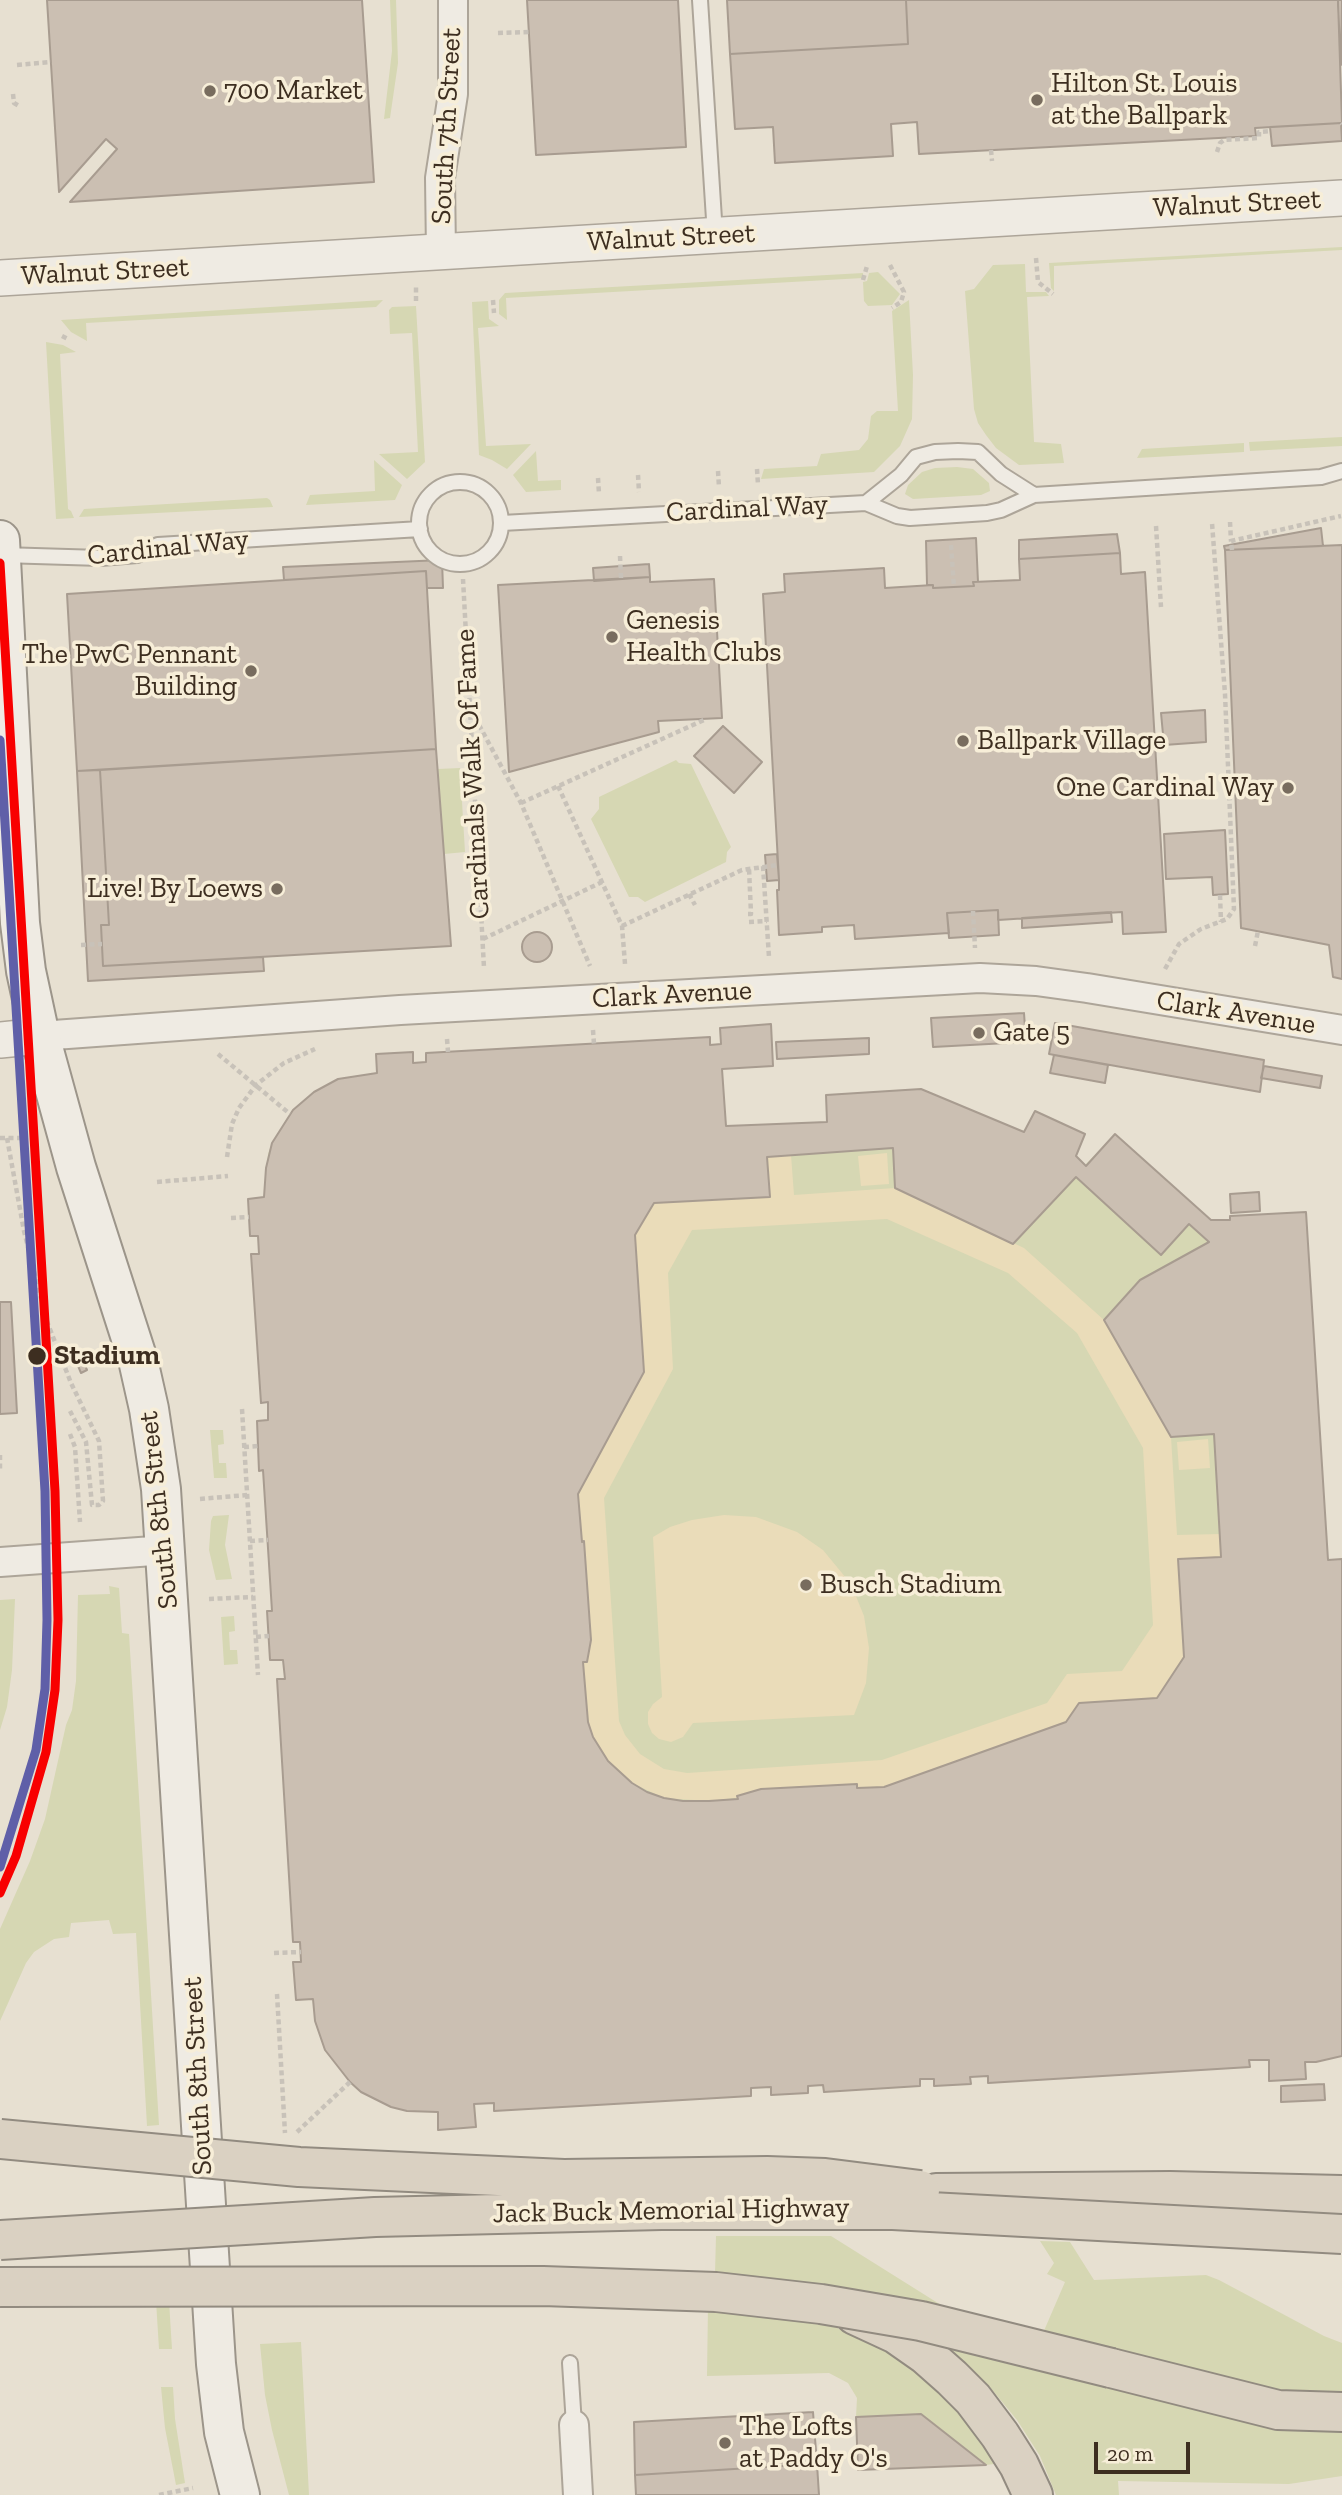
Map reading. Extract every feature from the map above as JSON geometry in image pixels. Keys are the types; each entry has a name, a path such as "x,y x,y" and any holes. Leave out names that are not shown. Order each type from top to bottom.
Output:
{"highway":[{"path":"0,2139 299,2167 564,2179 767,2176 825,2178 936,2193"},
{"name":"Jack Buck Memorial Highway","path":"0,2238 494,2209 936,2193 1170,2191 1342,2195"},
{"name":"Jack Buck Memorial Highway","path":"0,2238 375,2217 687,2210 893,2210 1342,2234"},
{"path":"0,2286 543,2284 715,2290 826,2306 861,2317 896,2334 926,2355 974,2399 1006,2445 1033,2495"},
{"path":"0,2286 543,2286 716,2292 821,2304 907,2318 1278,2410 1342,2412"}],"main road":[{"name":"South 8th Street","path":"0,540 20,923 26,971 40,1036 76,1167 138,1360 157,1456 167,1550 216,2364 224,2432 240,2495"}],"street":[{"name":"South 7th Street","path":"441,253 440,178 453,94 453,0"},
{"name":"Walnut Street","path":"0,278 1342,198"},
{"name":"Clark Avenue","path":"0,1040 400,1010 980,978 1036,981 1087,988 1342,1030"},
{"path":"2,1562 167,1550"},
{"path":"574,2425 578,2495"}],"lane":[{"path":"700,0 715,235"},
{"name":"Cardinal Way","path":"866,503 901,475 916,457 935,452 978,452 1001,474 1034,495"},
{"name":"Cardinal Way","path":"502,523 866,503 897,516 910,518 987,513 1001,510 1034,495 1321,477 1342,471"},
{"name":"Cardinal Way","path":"1321,477 1342,482"},
{"path":"455,482 482,488 492,497 499,509 502,523 500,536 483,558 457,564 432,553 419,529 424,503 443,486 455,482"},
{"name":"Cardinal Way","path":"1,555 101,558 137,555 158,545 419,529"},
{"path":"570,2363 574,2425"}],"path":[{"path":"498,33 529,32"},
{"path":"17,65 51,62"},
{"path":"13,94 14,103 19,106"},
{"path":"1217,152 1224,140 1259,138 1259,132 1270,131"},
{"path":"991,149 992,161"},
{"path":"1035,258 1038,282 1053,294"},
{"path":"890,265 904,292 901,302 892,308"},
{"path":"863,280 867,267"},
{"path":"494,300 494,313"},
{"path":"62,336 68,339"},
{"path":"757,469 758,485"},
{"path":"718,471 719,487"},
{"path":"638,475 639,492"},
{"path":"598,478 599,494"},
{"path":"1231,541 1341,516"},
{"path":"1230,522 1232,550"},
{"path":"1165,968 1179,944 1201,929 1232,915 1234,902 1225,694 1212,523"},
{"path":"1156,526 1161,607"},
{"path":"951,545 954,587"},
{"path":"621,556 621,578"},
{"name":"Cardinals Walk Of Fame","path":"463,579 484,968"},
{"path":"470,707 521,803 590,966"},
{"path":"521,803 706,719"},
{"path":"558,786 622,926 625,964"},
{"path":"622,926 749,868 778,865"},
{"path":"763,866 769,957"},
{"path":"748,914 751,914 749,868"},
{"path":"483,939 602,882"},
{"path":"689,894 695,905"},
{"path":"1220,895 1221,922"},
{"path":"973,911 975,948"},
{"path":"749,922 767,922"},
{"path":"1255,946 1258,931"},
{"path":"80,945 102,944"},
{"path":"593,1030 594,1044"},
{"path":"447,1039 448,1052"},
{"path":"228,1157 232,1124 239,1108 257,1085 284,1063 322,1046"},
{"path":"216,1053 290,1114"},
{"path":"0,1138 22,1138"},
{"path":"8,1138 24,1231 46,1320 71,1383 99,1441 103,1501 99,1505 92,1505 86,1442 70,1411"},
{"path":"157,1182 229,1176"},
{"path":"231,1218 249,1217"},
{"path":"242,1409 258,1675"},
{"path":"70,1434 75,1447 80,1522"},
{"path":"244,1447 258,1446"},
{"path":"0,1455 0,1471"},
{"path":"200,1499 247,1495"},
{"path":"250,1541 268,1540"},
{"path":"209,1600 253,1597"},
{"path":"256,1637 269,1636"},
{"path":"274,1953 301,1952"},
{"path":"277,1994 285,2143"},
{"path":"294,2134 350,2082"},
{"path":"159,2495 193,2488"}],"green space":[{"path":"390,0 396,0 398,63 390,118 384,119 392,51"},
{"path":"1342,247 1342,250 1054,266 1054,291 1051,288 1049,263"},
{"path":"1025,264 1026,292 1046,292 1049,296 1027,297 1034,442 1061,444 1064,463 1019,465 996,448 978,423 974,409 965,291 974,289 993,265"},
{"path":"878,272 900,294 892,305 868,306 864,301 863,282 867,281 869,273"},
{"path":"863,273 863,278 506,298 507,320 499,314 499,300 505,293"},
{"path":"383,300 376,307 86,323 87,341 71,332 61,320"},
{"path":"909,300 913,375 912,419 900,446 874,472 761,479 764,469 817,466 821,454 859,450 868,439 871,416 877,411 898,411 892,311"},
{"path":"488,301 489,319 499,326 478,328 486,446 531,444 507,469 479,455 472,302"},
{"path":"416,306 425,462 407,479 379,454 418,452 412,333 390,334 389,310 392,307"},
{"path":"46,342 63,345 76,352 60,354 68,509 74,518 56,519"},
{"path":"1342,437 1342,446 1250,451 1249,442"},
{"path":"1244,443 1244,452 1137,458 1142,449"},
{"path":"536,451 538,481 561,480 561,490 526,492 513,475"},
{"path":"374,460 402,485 395,500 306,505 310,495 375,491"},
{"path":"935,468 973,469 989,483 990,491 981,495 913,499 905,494 908,485 922,472"},
{"path":"267,498 273,507 79,517 84,509"},
{"path":"676,760 679,763 691,764 731,847 727,852 726,862 645,902 638,897 629,897 591,819 599,809 599,797"},
{"path":"460,768 465,852 444,854 438,769"},
{"name":"Busch Stadium","path":"771,1024 773,1066 722,1069 726,1126 827,1122 826,1095 921,1089 1024,1132 1035,1111 1085,1134 1076,1156 1085,1165 1115,1134 1211,1220 1230,1220 1230,1216 1306,1212 1328,1559 1342,1559 1342,2056 1305,2062 1306,2079 1269,2081 1268,2060 1250,2060 1250,2067 988,2083 987,2076 971,2077 971,2084 934,2086 933,2079 921,2079 920,2086 824,2092 823,2085 809,2086 808,2093 771,2095 771,2087 752,2088 751,2096 494,2111 493,2103 475,2104 476,2127 438,2130 437,2112 407,2111 391,2107 361,2092 350,2082 325,2050 315,2021 313,1999 296,2000 293,1962 301,1962 300,1942 293,1942 277,1679 285,1679 283,1660 270,1660 267,1611 272,1610 257,1421 268,1420 268,1403 261,1403 251,1254 259,1254 258,1237 250,1236 248,1199 264,1197 268,1154 272,1143 293,1110 314,1092 338,1079 376,1073 376,1054 413,1052 414,1063 426,1062 426,1053 710,1037 710,1045 720,1045 720,1028"},
{"path":"210,1430 223,1430 224,1444 218,1445 219,1463 226,1463 227,1478 214,1478"},
{"path":"229,1515 225,1545 232,1579 216,1580 209,1550 211,1521 213,1516"},
{"path":"109,1586 119,1588 122,1633 129,1634 159,2125 147,2126 136,1933 113,1934 109,1920 71,1923 69,1937 54,1939 34,1952 26,1963 0,2021 0,1929 45,1819 66,1725 72,1710 76,1681 78,1595 110,1594"},
{"path":"15,1599 12,1670 7,1707 0,1730 0,1600"},
{"path":"234,1616 235,1631 229,1632 230,1650 237,1650 238,1664 224,1665 221,1617"},
{"path":"716,2236 831,2236 949,2310 837,2288 715,2273"},
{"path":"1040,2241 1070,2242 1094,2280 1206,2275 1342,2343 1342,2396 1299,2397 1043,2333 1065,2282 1047,2274 1054,2263"},
{"path":"156,2301 169,2301 172,2349 159,2349"},
{"path":"708,2305 812,2316 899,2357 969,2417 1002,2463 986,2465 921,2414 856,2417 857,2398 848,2383 829,2373 707,2376"},
{"path":"940,2339 1342,2428 1342,2476 1289,2484 1118,2481 1119,2495 1056,2495 1040,2456 1017,2420 989,2386"},
{"path":"301,2342 309,2495 289,2495 265,2395 260,2344"},
{"path":"161,2387 173,2387 185,2483 176,2485 165,2428"}],"sand":[{"path":"887,1153 889,1184 861,1186 858,1156"},
{"path":"791,1155 794,1195 895,1188 1024,1248 1104,1320 1171,1437 1177,1535 1220,1534 1221,1557 1184,1657 1157,1698 1079,1703 1066,1722 884,1787 857,1788 857,1784 709,1801 664,1798 632,1783 608,1761 593,1737 588,1722 583,1662 587,1661 591,1640 578,1494 644,1372 635,1235 654,1203 770,1197 767,1157","holes":["887,1219 1008,1273 1077,1333 1143,1448 1153,1625 1122,1671 1067,1674 1047,1703 882,1760 687,1773 664,1769 640,1754 625,1735 619,1721 604,1498 673,1369 668,1273 692,1230"]},
{"path":"1208,1439 1210,1468 1179,1470 1177,1442"},
{"path":"724,1515 756,1517 797,1532 823,1550 851,1584 864,1616 869,1648 866,1683 854,1715 693,1723 683,1737 671,1742 659,1739 652,1733 648,1724 648,1712 662,1697 653,1537 670,1527 692,1520"}],"building":[{"name":"700 Market","path":"47,0 362,0 374,182 70,202 117,149 106,139 59,192"},
{"path":"527,0 678,0 686,147 536,155"},
{"path":"727,0 906,0 908,44 730,54"},
{"name":"Hilton St. Louis at the Ballpark","path":"906,0 1338,0 1342,123 1255,128 1256,136 919,154 917,122 891,124 893,156 775,163 773,127 735,129 730,54 908,44"},
{"path":"1338,0 1342,0 1341,65 1338,5"},
{"path":"1341,123 1342,141 1272,146 1270,127"},
{"path":"1321,528 1323,546 1225,550 1224,546"},
{"path":"1117,534 1120,553 1019,559 1019,540"},
{"path":"976,538 978,582 973,582 974,586 933,588 933,585 927,585 926,541"},
{"name":"One Cardinal Way","path":"1342,545 1342,979 1333,977 1329,945 1241,928 1225,550"},
{"name":"Ballpark Village","path":"1120,553 1121,574 1145,572 1166,932 1123,934 1122,912 998,920 998,910 947,913 949,933 855,939 854,925 822,927 822,932 779,935 779,880 763,594 785,592 784,574 884,568 885,588 974,586 973,582 1020,580 1019,559"},
{"path":"442,560 443,588 427,588 426,571 284,580 283,567"},
{"path":"649,564 650,577 594,581 593,568"},
{"name":"The PwC Pennant Building","path":"426,571 436,749 77,771 67,594"},
{"path":"650,577 650,582 714,579 722,718 658,721 659,732 509,772 498,585"},
{"path":"1205,710 1206,742 1164,745 1161,713"},
{"path":"723,726 762,762 734,793 694,756"},
{"name":"Live! By Loews","path":"436,749 451,946 103,966 101,925 109,925 100,770"},
{"path":"100,770 109,925 101,925 103,966 263,957 264,971 88,981 77,771"},
{"path":"1225,830 1228,894 1213,895 1212,877 1166,879 1164,834"},
{"path":"777,854 779,880 767,881 765,855"},
{"path":"998,910 999,935 949,938 947,913"},
{"path":"1111,912 1112,922 1022,928 1022,918"},
{"path":"537,932 548,936 552,947 548,958 537,962 526,958 522,947 526,936"},
{"name":"Gate 5","path":"1024,1013 1026,1042 933,1047 931,1018"},
{"path":"1055,1023 1264,1060 1260,1092 1049,1054"},
{"name":"Busch Stadium","path":"771,1024 773,1066 722,1069 726,1126 827,1122 826,1095 921,1089 1024,1132 1035,1111 1085,1134 1076,1156 1086,1166 1115,1134 1211,1220 1230,1220 1230,1216 1306,1212 1328,1560 1342,1559 1342,2056 1305,2062 1306,2079 1269,2081 1269,2060 1249,2060 1250,2067 988,2083 988,2076 970,2077 971,2084 934,2086 934,2079 920,2079 920,2086 824,2092 823,2085 808,2086 808,2093 771,2095 771,2087 751,2088 751,2096 494,2111 494,2103 474,2104 476,2127 438,2130 438,2112 407,2111 391,2107 361,2092 350,2082 325,2050 315,2021 313,1999 296,2000 293,1962 301,1962 300,1942 293,1942 277,1679 285,1679 283,1660 270,1660 267,1611 272,1611 263,1470 259,1471 257,1421 268,1420 268,1402 261,1403 251,1254 259,1254 258,1236 250,1236 248,1199 264,1197 266,1168 272,1143 293,1110 314,1092 338,1079 377,1073 376,1054 413,1052 413,1063 426,1062 426,1053 710,1037 710,1045 721,1044 720,1028","holes":["893,1148 895,1188 1013,1244 1076,1177 1161,1255 1189,1224 1209,1242 1140,1280 1104,1320 1171,1437 1214,1434 1221,1557 1178,1559 1184,1657 1157,1698 1079,1703 1066,1722 884,1787 857,1788 857,1784 761,1789 737,1796 738,1799 709,1801 683,1801 647,1792 632,1783 608,1761 593,1737 588,1722 583,1662 587,1662 591,1640 578,1494 644,1372 635,1235 654,1203 770,1197 767,1157"]},
{"path":"869,1038 869,1054 777,1059 776,1042"},
{"path":"1054,1055 1108,1065 1105,1083 1050,1073"},
{"path":"1264,1066 1322,1076 1320,1088 1261,1078"},
{"path":"1259,1192 1260,1211 1231,1213 1230,1194"},
{"path":"0,1302 11,1302 17,1413 0,1414"},
{"path":"79,1351 87,1370 81,1373 73,1354"},
{"path":"1324,2084 1325,2100 1281,2102 1281,2086"},
{"name":"The Lofts at Paddy O's","path":"813,2412 817,2464 635,2475 634,2422"},
{"path":"921,2414 986,2465 858,2470 856,2417"},
{"path":"817,2464 819,2495 636,2495 635,2475"}],"transit line":[{"path":"0,563 55,1491 58,1620 55,1690 46,1752 16,1856 0,1893"},
{"path":"0,740 45,1491 47,1620 45,1689 36,1750 0,1867"}],"place":[{"name":"700 Market","path":"210,91"},
{"name":"Hilton St. Louis at the Ballpark","path":"1037,100"},
{"name":"Genesis Health Clubs","path":"612,637"},
{"name":"The PwC Pennant Building","path":"251,671"},
{"name":"Ballpark Village","path":"963,741"},
{"name":"One Cardinal Way","path":"1288,788"},
{"name":"Live! By Loews","path":"277,889"},
{"name":"Gate 5","path":"979,1033"},
{"name":"Stadium","path":"37,1356"},
{"name":"Busch Stadium","path":"806,1585"},
{"name":"The Lofts at Paddy O's","path":"725,2443"}]}
